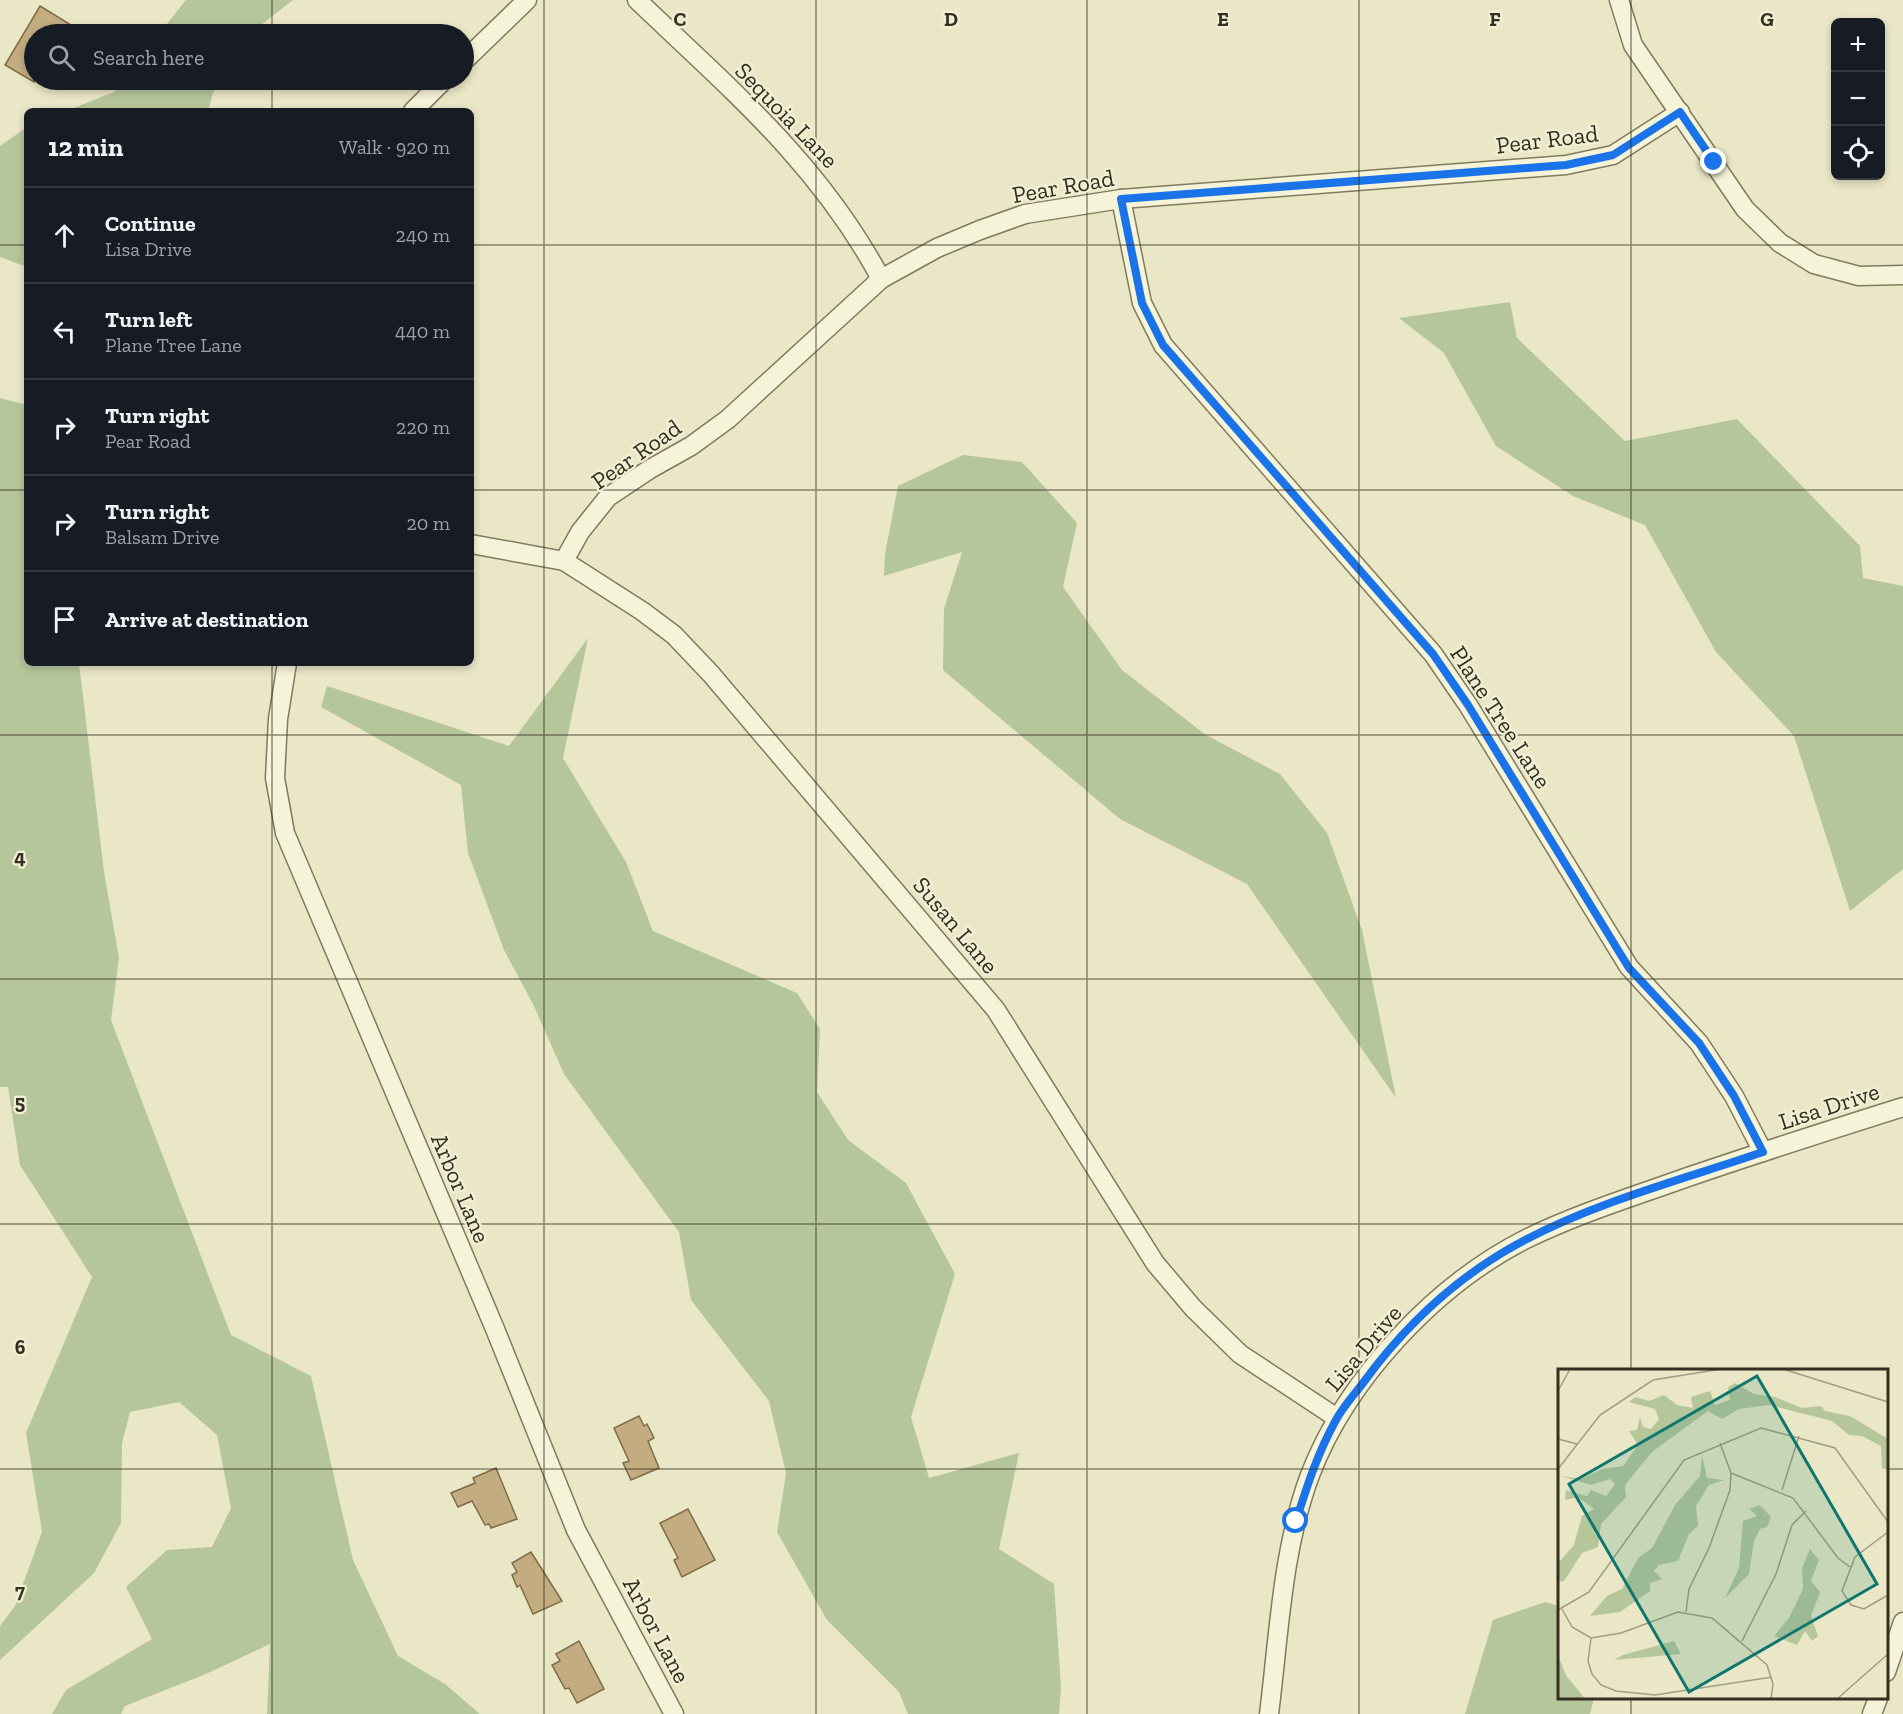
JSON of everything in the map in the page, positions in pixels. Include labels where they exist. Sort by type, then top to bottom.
[{"type":"street","points":[[474,51],[527,0]]},
{"type":"street","name":"Sequoia Lane","points":[[638,0],[779,136],[831,196],[881,279]]},
{"type":"street","points":[[1620,0],[1633,45],[1745,209],[1780,243],[1814,264],[1859,276],[1903,275]]},
{"type":"street","points":[[416,108],[434,90]]},
{"type":"street","name":"Pear Road","points":[[564,561],[580,532],[608,497],[650,469],[691,446],[728,419],[881,279],[936,248],[1025,214],[1121,199],[1566,165],[1613,155],[1680,112]]},
{"type":"street","name":"Plane Tree Lane","points":[[1121,199],[1142,303],[1163,345],[1433,654],[1468,705],[1629,968],[1699,1043],[1734,1096],[1763,1152]]},
{"type":"street","name":"Susan Lane","points":[[474,545],[564,561],[642,611],[674,635],[711,674],[996,1010],[1155,1263],[1193,1308],[1240,1354],[1336,1418]]},
{"type":"street","name":"Arbor Lane","points":[[287,666],[278,719],[275,778],[285,833],[495,1329],[576,1530],[674,1714]]},
{"type":"street","name":"Lisa Drive","points":[[1269,1714],[1284,1580],[1296,1521],[1310,1475],[1336,1418],[1378,1362],[1428,1308],[1481,1266],[1525,1240],[1586,1213],[1903,1107]]},
{"type":"street","points":[[1888,1669],[1903,1622]]},
{"type":"street","points":[[1872,1714],[1878,1699]]},
{"type":"green space","points":[[186,0],[293,0],[262,24],[167,24]]},
{"type":"green space","points":[[116,90],[215,90],[209,108],[74,108]]},
{"type":"green space","points":[[24,129],[24,266],[0,257],[0,146]]},
{"type":"green space","points":[[1510,302],[1517,338],[1625,441],[1737,419],[1860,546],[1863,578],[1903,586],[1903,869],[1850,911],[1794,736],[1716,652],[1645,525],[1573,496],[1496,446],[1444,353],[1399,318]]},
{"type":"green space","points":[[0,398],[24,404],[24,666],[79,666],[104,872],[119,958],[111,1020],[231,1335],[311,1376],[353,1560],[398,1656],[445,1684],[480,1714],[267,1714],[270,1644],[206,1674],[125,1706],[121,1714],[52,1714],[66,1690],[152,1639],[126,1587],[167,1550],[212,1547],[231,1508],[217,1435],[179,1402],[130,1412],[122,1443],[121,1523],[94,1573],[0,1660],[0,1626],[15,1606],[42,1532],[26,1433],[92,1277],[20,1165],[8,1087],[0,1087]]},
{"type":"green space","points":[[963,455],[1022,462],[1077,523],[1063,587],[1122,670],[1206,735],[1280,774],[1327,833],[1362,930],[1396,1098],[1247,884],[1120,819],[943,670],[944,609],[962,552],[884,576],[885,554],[898,486]]},
{"type":"green space","points":[[588,638],[563,758],[626,862],[653,931],[797,993],[820,1029],[817,1092],[848,1140],[906,1183],[955,1274],[911,1417],[929,1478],[1019,1453],[999,1549],[1054,1584],[1061,1687],[1059,1714],[908,1714],[899,1692],[827,1620],[777,1532],[786,1473],[769,1401],[691,1300],[679,1232],[564,1074],[533,1004],[504,950],[468,853],[461,785],[321,707],[327,686],[509,746]]},
{"type":"green space","points":[[1545,1602],[1558,1606],[1558,1699],[1594,1699],[1590,1714],[1465,1714],[1493,1620]]},
{"type":"building","points":[[40,6],[69,24],[29,24]]},
{"type":"building","points":[[24,33],[24,76],[5,65]]},
{"type":"building","points":[[639,1416],[644,1426],[647,1424],[654,1438],[648,1441],[659,1468],[631,1480],[623,1463],[629,1461],[614,1428]]},
{"type":"building","points":[[496,1468],[517,1519],[491,1528],[489,1524],[485,1525],[472,1501],[458,1507],[451,1493],[475,1483],[473,1478]]},
{"type":"building","points":[[688,1509],[715,1560],[682,1577],[674,1560],[678,1558],[660,1523]]},
{"type":"building","points":[[531,1552],[562,1601],[533,1614],[520,1585],[517,1587],[512,1575],[517,1572],[512,1563]]},
{"type":"building","points":[[579,1641],[604,1689],[577,1703],[569,1688],[565,1689],[552,1665],[560,1661],[556,1654]]},
{"type":"route","points":[[1296,1521],[1310,1475],[1336,1418],[1378,1362],[1428,1308],[1481,1266],[1525,1240],[1586,1213],[1763,1152],[1734,1096],[1699,1043],[1629,968],[1468,705],[1433,654],[1163,345],[1142,303],[1121,199],[1305,183],[1566,165],[1613,155],[1680,112],[1714,162]]}]
